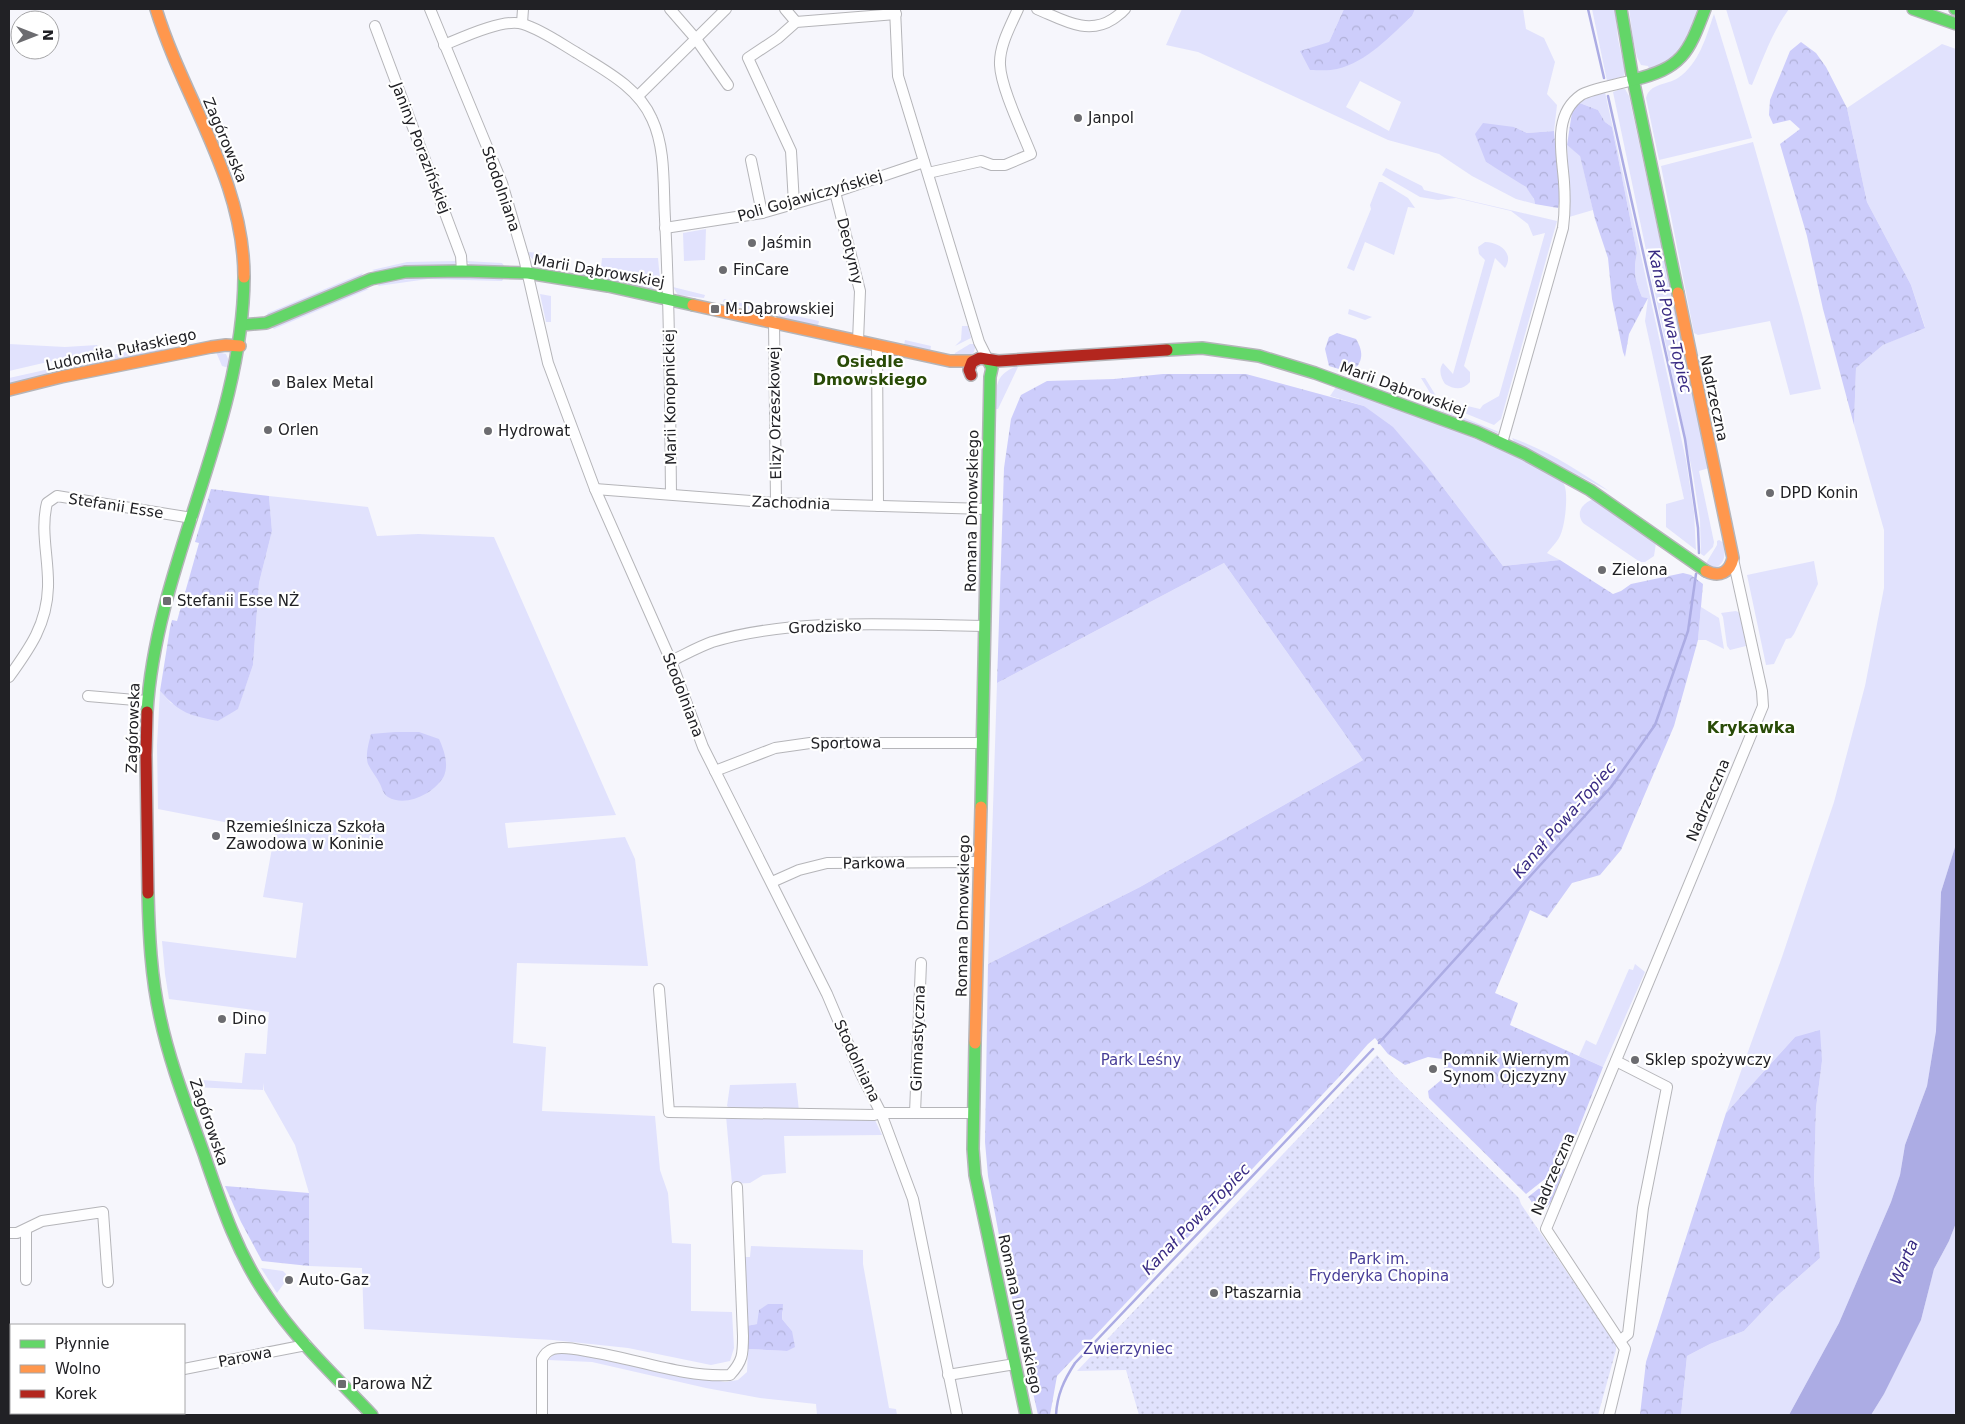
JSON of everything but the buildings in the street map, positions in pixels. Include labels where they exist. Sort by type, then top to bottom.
[{"type":"street","name":"Zagórowska","points":[[156,9],[176,67],[219,156],[233,196],[240,228],[244,267],[240,346],[227,401],[152,663],[148,702],[146,764],[149,903],[156,993],[165,1036],[176,1073],[218,1195],[240,1252],[265,1294],[306,1345],[372,1415]]},
{"type":"street","name":"Stodolniana","points":[[430,9],[502,183],[528,273],[548,363],[595,489],[671,661],[703,747],[827,994],[861,1074],[881,1113],[913,1199],[957,1415]]},
{"type":"street","points":[[444,45],[484,28],[522,24],[523,9]]},
{"type":"street","points":[[670,9],[696,38],[728,85]]},
{"type":"street","points":[[638,96],[726,9]]},
{"type":"street","points":[[785,9],[796,22]]},
{"type":"street","points":[[928,174],[981,161],[1005,165],[1031,154],[1004,84],[1000,64],[1003,46],[1018,9]]},
{"type":"street","points":[[1037,9],[1072,24],[1090,27],[1106,23],[1125,9]]},
{"type":"street","name":"Nadrzeczna","points":[[1621,9],[1633,80],[1762,691],[1763,706],[1546,1229],[1621,1340]]},
{"type":"street","points":[[1502,444],[1563,228],[1565,193],[1561,138],[1564,116],[1576,99],[1583,94],[1657,75],[1670,69],[1680,60],[1694,39],[1705,9]]},
{"type":"street","points":[[1913,9],[1956,24]]},
{"type":"street","points":[[794,204],[791,152],[748,58],[778,38],[796,22],[896,12],[898,76],[979,342],[979,360]]},
{"type":"street","name":"Marii Konopnickiej","points":[[522,24],[559,42],[614,76],[638,96],[652,118],[659,140],[669,299],[671,494]]},
{"type":"street","name":"Janiny Porazińskiej","points":[[375,26],[461,256],[462,271]]},
{"type":"street","points":[[751,160],[762,213]]},
{"type":"street","name":"Poli Gojawiczyńskiej","points":[[665,228],[762,213],[835,192],[924,162]]},
{"type":"street","name":"Deotymy","points":[[835,192],[860,291],[858,341]]},
{"type":"street","name":"Marii Dąbrowskiej","points":[[242,325],[266,323],[356,285],[388,275],[424,270],[528,273],[561,278],[669,299],[952,361],[1017,360],[1185,349],[1228,349],[1285,364],[1363,390],[1455,423],[1502,444],[1580,483],[1711,574],[1720,575],[1724,573],[1732,564],[1733,558]]},
{"type":"street","name":"Elizy Orzeszkowej","points":[[774,322],[776,503]]},
{"type":"street","name":"Ludomiła Pułaskiego","points":[[9,390],[70,375],[203,348],[226,345],[240,346]]},
{"type":"street","points":[[877,345],[878,506]]},
{"type":"street","points":[[979,360],[992,366],[990,377],[983,381],[973,377],[970,366],[979,360]]},
{"type":"street","name":"Marii Dąbrowskiej","points":[[990,377],[1017,360]]},
{"type":"street","name":"Marii Dąbrowskiej","points":[[952,361],[973,377]]},
{"type":"street","name":"Romana Dmowskiego","points":[[973,377],[981,389],[990,411]]},
{"type":"street","name":"Romana Dmowskiego","points":[[990,377],[973,1149],[975,1175],[1026,1415]]},
{"type":"street","name":"Zachodnia","points":[[595,489],[776,503],[987,509]]},
{"type":"street","name":"Stefanii Esse","points":[[9,677],[32,646],[46,606],[48,587],[43,518],[47,503],[57,496],[192,518]]},
{"type":"street","name":"Grodzisko","points":[[671,661],[710,643],[762,631],[821,625],[985,626]]},
{"type":"street","points":[[88,696],[148,702]]},
{"type":"street","name":"Sportowa","points":[[715,771],[775,748],[810,743],[982,743]]},
{"type":"street","name":"Parkowa","points":[[772,882],[799,870],[827,863],[979,862]]},
{"type":"street","name":"Gimnastyczna","points":[[915,1113],[921,963]]},
{"type":"street","name":"Gimnastyczna","points":[[659,989],[669,1112],[874,1116],[881,1113],[974,1113]]},
{"type":"street","points":[[1609,1415],[1625,1349],[1621,1340],[1628,1334],[1643,1208],[1667,1087],[1616,1061]]},
{"type":"street","points":[[542,1415],[542,1359],[546,1353],[552,1350],[570,1349],[617,1356],[678,1370],[710,1374],[730,1375],[739,1365],[743,1354],[737,1187]]},
{"type":"street","points":[[9,1233],[26,1230],[42,1221],[103,1212],[108,1282]]},
{"type":"street","points":[[26,1230],[26,1280]]},
{"type":"street","name":"Parowa","points":[[185,1369],[306,1345]]},
{"type":"street","points":[[948,1375],[1015,1364]]},
{"type":"green space","points":[[1182,9],[1344,9],[1329,42],[1364,57],[1412,16],[1415,9],[1523,9],[1526,29],[1544,38],[1555,62],[1547,94],[1557,105],[1554,131],[1527,133],[1514,127],[1486,162],[1522,184],[1533,197],[1535,204],[1516,199],[1472,176],[1439,154],[1388,140],[1198,52],[1166,45]],"holes":[[[1360,81],[1401,102],[1389,131],[1346,107]]]},
{"type":"green space","points":[[1344,9],[1415,9],[1412,16],[1387,40],[1358,61],[1334,70],[1310,70],[1300,51],[1329,42]]},
{"type":"green space","points":[[1592,9],[1615,9],[1618,39],[1625,71],[1624,76],[1607,81]]},
{"type":"green space","points":[[1629,9],[1698,9],[1684,42],[1671,58],[1649,69],[1648,66],[1641,65],[1637,57]]},
{"type":"green space","points":[[1726,9],[1789,9],[1773,36],[1752,85],[1749,84]]},
{"type":"green space","points":[[1714,14],[1752,138],[1659,160],[1646,98],[1648,93],[1655,87],[1678,78],[1697,58]]},
{"type":"green space","points":[[1801,42],[1816,53],[1826,67],[1847,108],[1867,202],[1911,285],[1925,328],[1883,345],[1856,368],[1854,425],[1823,309],[1807,236],[1780,144],[1800,129],[1790,120],[1773,124],[1769,115],[1770,100],[1790,51]]},
{"type":"green space","points":[[1942,44],[1956,49],[1956,844],[1941,892],[1936,1031],[1927,1086],[1905,1145],[1900,1175],[1891,1202],[1839,1323],[1789,1415],[1681,1415],[1687,1356],[1710,1344],[1744,1331],[1777,1296],[1820,1258],[1814,1181],[1816,1108],[1822,1061],[1795,1037],[1726,1113],[1782,957],[1834,802],[1865,686],[1884,588],[1884,530],[1854,425],[1856,368],[1883,345],[1925,327],[1911,285],[1867,202],[1847,108]]},
{"type":"green space","points":[[1625,89],[1629,96],[1709,468],[1699,471],[1714,542],[1713,547],[1704,556],[1701,554],[1700,520],[1693,475],[1613,92]]},
{"type":"green space","points":[[1605,92],[1686,460],[1694,512],[1696,550],[1666,527],[1666,504],[1684,499],[1645,321],[1648,298],[1642,297],[1636,280],[1635,265],[1637,253],[1612,127],[1605,122],[1598,110],[1577,102],[1579,99]]},
{"type":"green space","points":[[1577,102],[1598,110],[1605,122],[1612,127],[1637,253],[1635,265],[1636,280],[1642,297],[1648,298],[1629,334],[1625,357],[1612,299],[1608,258],[1595,219],[1580,156],[1567,145],[1572,112]]},
{"type":"green space","points":[[1483,123],[1514,127],[1527,133],[1554,131],[1560,199],[1558,208],[1535,204],[1526,187],[1486,162],[1475,134]]},
{"type":"green space","points":[[1753,142],[1802,314],[1821,389],[1790,395],[1770,321],[1698,335],[1694,333],[1661,166]]},
{"type":"green space","points":[[1567,145],[1580,155],[1593,210],[1569,217]]},
{"type":"green space","points":[[1386,168],[1422,186],[1424,190],[1557,221],[1501,419],[1494,425],[1435,401],[1421,378],[1425,378],[1438,399],[1480,409],[1483,405],[1499,396],[1545,233],[1533,236],[1528,224],[1511,211],[1456,198],[1438,200],[1420,197],[1382,175]]},
{"type":"green space","points":[[1379,182],[1408,198],[1415,208],[1408,207],[1394,255],[1365,242],[1354,271],[1347,268],[1371,209],[1370,205]]},
{"type":"green space","points":[[706,229],[705,260],[684,261],[683,233]]},
{"type":"green space","points":[[1485,242],[1495,244],[1504,249],[1507,253],[1508,263],[1505,268],[1495,258],[1464,366],[1470,372],[1470,382],[1465,387],[1455,388],[1445,384],[1440,371],[1443,363],[1453,374],[1485,260],[1479,254],[1478,247]]},
{"type":"green space","points":[[527,252],[541,253],[559,261],[555,271],[539,264]]},
{"type":"green space","points":[[602,258],[658,258],[660,279],[658,282],[601,268]]},
{"type":"green space","points":[[458,261],[454,265],[377,272],[372,270],[407,262]]},
{"type":"green space","points":[[466,261],[502,263],[505,267],[471,265]]},
{"type":"green space","points":[[575,267],[659,286],[650,290],[573,274]]},
{"type":"green space","points":[[363,273],[359,279],[266,316],[268,313]]},
{"type":"green space","points":[[413,276],[504,278],[502,281],[428,279],[378,286],[380,283]]},
{"type":"green space","points":[[673,287],[705,295],[704,298],[678,295]]},
{"type":"green space","points":[[363,288],[369,289],[274,329],[271,326]]},
{"type":"green space","points":[[540,294],[551,296],[551,322],[546,322]]},
{"type":"green space","points":[[724,299],[758,307],[757,313],[744,307],[723,302]]},
{"type":"green space","points":[[1349,309],[1372,317],[1365,320],[1348,314]]},
{"type":"green space","points":[[778,312],[819,321],[818,326],[779,317]]},
{"type":"green space","points":[[962,326],[968,326],[971,338],[955,346],[961,340]]},
{"type":"green space","points":[[1337,333],[1356,339],[1360,349],[1360,361],[1352,373],[1329,366],[1325,349],[1329,337]]},
{"type":"green space","points":[[905,340],[931,346],[930,352],[904,345]]},
{"type":"green space","points":[[9,344],[65,347],[97,345],[99,350],[9,371]]},
{"type":"green space","points":[[970,344],[976,344],[974,352],[970,357],[954,356],[955,353]]},
{"type":"green space","points":[[144,348],[159,348],[166,351],[9,384],[9,378]]},
{"type":"green space","points":[[216,352],[226,354],[229,368],[222,366]]},
{"type":"green space","points":[[1017,366],[998,409],[996,409],[997,388],[1000,378],[1004,373]]},
{"type":"green space","name":"Park Leśny","points":[[1163,374],[1246,374],[1364,406],[1393,427],[1429,469],[1503,566],[1560,560],[1613,594],[1631,584],[1683,573],[1691,575],[1703,584],[1698,640],[1674,726],[1621,850],[1600,875],[1572,883],[1547,918],[1530,910],[1495,993],[1518,1003],[1510,1025],[1603,1067],[1565,1163],[1526,1194],[1429,1098],[1428,1091],[1446,1076],[1442,1059],[1428,1057],[1405,1065],[1388,1054],[1375,1038],[1057,1376],[1050,1415],[1038,1415],[1004,1262],[988,1176],[985,1142],[988,964],[1140,887],[1363,760],[1224,563],[997,683],[1004,468],[1011,419],[1021,395],[1047,381],[1114,379]]},
{"type":"green space","points":[[1336,387],[1426,417],[1556,475],[1565,487],[1565,513],[1559,538],[1547,553],[1560,560],[1503,566],[1429,469],[1364,406],[1330,396]]},
{"type":"green space","points":[[1421,400],[1499,432],[1497,433],[1424,404]]},
{"type":"green space","points":[[1512,438],[1550,455],[1609,491],[1515,443]]},
{"type":"green space","points":[[211,489],[269,496],[272,531],[259,583],[253,665],[238,709],[218,721],[200,717],[180,709],[160,691],[172,620],[177,621],[199,543],[195,542]]},
{"type":"green space","points":[[269,496],[368,507],[377,536],[418,534],[494,537],[616,815],[505,823],[508,848],[625,837],[635,859],[648,966],[517,963],[513,1043],[546,1047],[542,1111],[655,1116],[660,1170],[668,1193],[672,1243],[691,1244],[691,1311],[732,1312],[734,1348],[730,1361],[711,1365],[628,1348],[553,1340],[364,1329],[362,1268],[309,1266],[309,1193],[295,1145],[264,1090],[264,1083],[263,1090],[192,1087],[192,1082],[202,1080],[242,1083],[245,1053],[266,1054],[269,1012],[169,999],[162,941],[296,958],[303,903],[263,897],[275,832],[158,809],[157,745],[160,691],[171,703],[218,721],[238,708],[253,665],[259,583],[272,531]]},
{"type":"green space","points":[[1591,500],[1596,500],[1651,537],[1656,543],[1654,556],[1645,562],[1640,562],[1583,523],[1580,516],[1581,510]]},
{"type":"green space","points":[[1719,540],[1724,543],[1723,561],[1715,568],[1705,565],[1717,545],[1717,541]]},
{"type":"green space","points":[[1814,561],[1818,584],[1794,634],[1791,638],[1786,639],[1774,664],[1766,665],[1747,575]]},
{"type":"green space","points":[[1224,563],[1363,760],[1140,887],[988,964],[997,683]]},
{"type":"green space","points":[[1703,584],[1701,607],[1719,618],[1724,649],[1706,640],[1698,640]]},
{"type":"green space","points":[[1736,611],[1740,613],[1746,646],[1730,650],[1727,646],[1721,613]]},
{"type":"green space","points":[[419,732],[439,739],[443,748],[446,767],[444,776],[434,788],[411,800],[395,800],[386,796],[367,760],[371,734]]},
{"type":"green space","points":[[1635,964],[1645,972],[1603,1067],[1579,1056],[1586,1040],[1596,1045],[1629,969],[1633,970]]},
{"type":"green space","points":[[1820,1030],[1822,1061],[1816,1108],[1814,1181],[1820,1258],[1777,1296],[1744,1331],[1710,1344],[1687,1356],[1681,1415],[1640,1415],[1646,1362],[1726,1113],[1795,1037]]},
{"type":"green space","name":"Park im. Fryderyka Chopina","points":[[1377,1055],[1395,1076],[1519,1198],[1521,1204],[1616,1345],[1598,1415],[1139,1415],[1126,1370],[1077,1371]]},
{"type":"green space","points":[[796,1083],[799,1111],[731,1109],[727,1106],[730,1085]]},
{"type":"green space","points":[[726,1116],[874,1118],[882,1135],[784,1136],[786,1173],[763,1175],[750,1183],[732,1184]]},
{"type":"green space","points":[[1566,1167],[1559,1186],[1548,1206],[1544,1209],[1539,1209],[1534,1206],[1528,1197]]},
{"type":"green space","points":[[225,1186],[309,1193],[309,1266],[262,1261],[241,1222]]},
{"type":"green space","points":[[1956,1223],[1956,1409],[1954,1415],[1871,1415],[1884,1394],[1921,1320],[1934,1269]]},
{"type":"green space","points":[[751,1246],[863,1250],[863,1264],[889,1408],[896,1409],[897,1415],[817,1415],[816,1404],[760,1398],[706,1388],[592,1362],[548,1360],[560,1352],[575,1352],[725,1382],[738,1380],[747,1372],[748,1349],[787,1351],[792,1331],[782,1319],[783,1311],[757,1324],[746,1326],[742,1257],[750,1257]]},
{"type":"green space","points":[[261,1268],[283,1271],[286,1274],[285,1282],[277,1293]]},
{"type":"green space","points":[[768,1304],[783,1304],[782,1319],[792,1331],[795,1347],[787,1351],[748,1349],[746,1326],[757,1324],[759,1310]]},
{"type":"water","name":"Warta","points":[[1956,844],[1956,1223],[1934,1269],[1921,1320],[1884,1394],[1871,1415],[1789,1415],[1839,1323],[1891,1202],[1900,1175],[1905,1145],[1927,1086],[1936,1031],[1941,892]]},
{"type":"waterway","name":"Kanał Powa-Topiec","points":[[1588,9],[1604,78]]},
{"type":"waterway","name":"Kanał Powa-Topiec","points":[[1608,96],[1685,439],[1698,528],[1699,553]]},
{"type":"waterway","name":"Kanał Powa-Topiec","points":[[1379,1043],[1611,787],[1655,725],[1688,631],[1696,574]]},
{"type":"waterway","name":"Kanał Powa-Topiec","points":[[1056,1415],[1062,1388],[1075,1363],[1373,1049]]},
{"type":"traffic: fast","points":[[1621,9],[1632,74],[1678,293]]},
{"type":"traffic: fast","points":[[1633,80],[1663,70],[1681,57],[1688,48],[1705,9]]},
{"type":"traffic: fast","points":[[1913,9],[1956,24]]},
{"type":"traffic: fast","points":[[242,325],[266,323],[371,279],[405,272],[528,273],[608,286],[693,305]]},
{"type":"traffic: fast","points":[[147,712],[154,657],[166,602],[230,388],[240,333],[244,277]]},
{"type":"traffic: fast","points":[[1167,350],[1202,348],[1259,356],[1315,373],[1477,432],[1525,454],[1590,490],[1706,571]]},
{"type":"traffic: fast","points":[[981,807],[990,377],[992,368],[988,360]]},
{"type":"traffic: fast","points":[[148,893],[153,971],[164,1035],[180,1086],[238,1245],[256,1280],[278,1312],[317,1358],[372,1415]]},
{"type":"traffic: fast","points":[[975,1043],[973,1149],[975,1175],[1026,1415]]},
{"type":"traffic: slow","points":[[156,9],[168,43],[224,173],[241,241],[244,277]]},
{"type":"traffic: slow","points":[[1678,293],[1733,558],[1727,570],[1720,574],[1706,571]]},
{"type":"traffic: slow","points":[[693,305],[950,361],[973,361]]},
{"type":"traffic: slow","points":[[9,390],[61,377],[211,347],[240,346]]},
{"type":"traffic: slow","points":[[975,1043],[981,807]]},
{"type":"traffic: jam","points":[[971,375],[969,370],[972,362],[980,358],[998,361],[1167,350]]},
{"type":"traffic: jam","points":[[147,712],[148,893]]},
{"type":"place","name":"Janpol","points":[[1078,118]]},
{"type":"place","name":"Jaśmin","points":[[752,243]]},
{"type":"place","name":"FinCare","points":[[723,270]]},
{"type":"place","name":"M.Dąbrowskiej","points":[[715,309]]},
{"type":"place","name":"Balex Metal","points":[[276,383]]},
{"type":"place","name":"Orlen","points":[[268,430]]},
{"type":"place","name":"Hydrowat","points":[[488,431]]},
{"type":"place","name":"DPD Konin","points":[[1770,493]]},
{"type":"place","name":"Zielona","points":[[1602,570]]},
{"type":"place","name":"Stefanii Esse NŻ","points":[[167,601]]},
{"type":"place","name":"Rzemieślnicza Szkoła Zawodowa w Koninie","points":[[216,836]]},
{"type":"place","name":"Dino","points":[[222,1019]]},
{"type":"place","name":"Sklep spożywczy","points":[[1635,1060]]},
{"type":"place","name":"Pomnik Wiernym Synom Ojczyzny","points":[[1433,1069]]},
{"type":"place","name":"Auto-Gaz","points":[[289,1280]]},
{"type":"place","name":"Ptaszarnia","points":[[1214,1293]]},
{"type":"place","name":"Parowa NŻ","points":[[342,1384]]},
{"type":"district","name":"Osiedle Dmowskiego","points":[[870,370]]},
{"type":"district","name":"Krykawka","points":[[1751,727]]},
{"type":"park label","name":"Zwierzyniec","points":[[1128,1349]]}]
